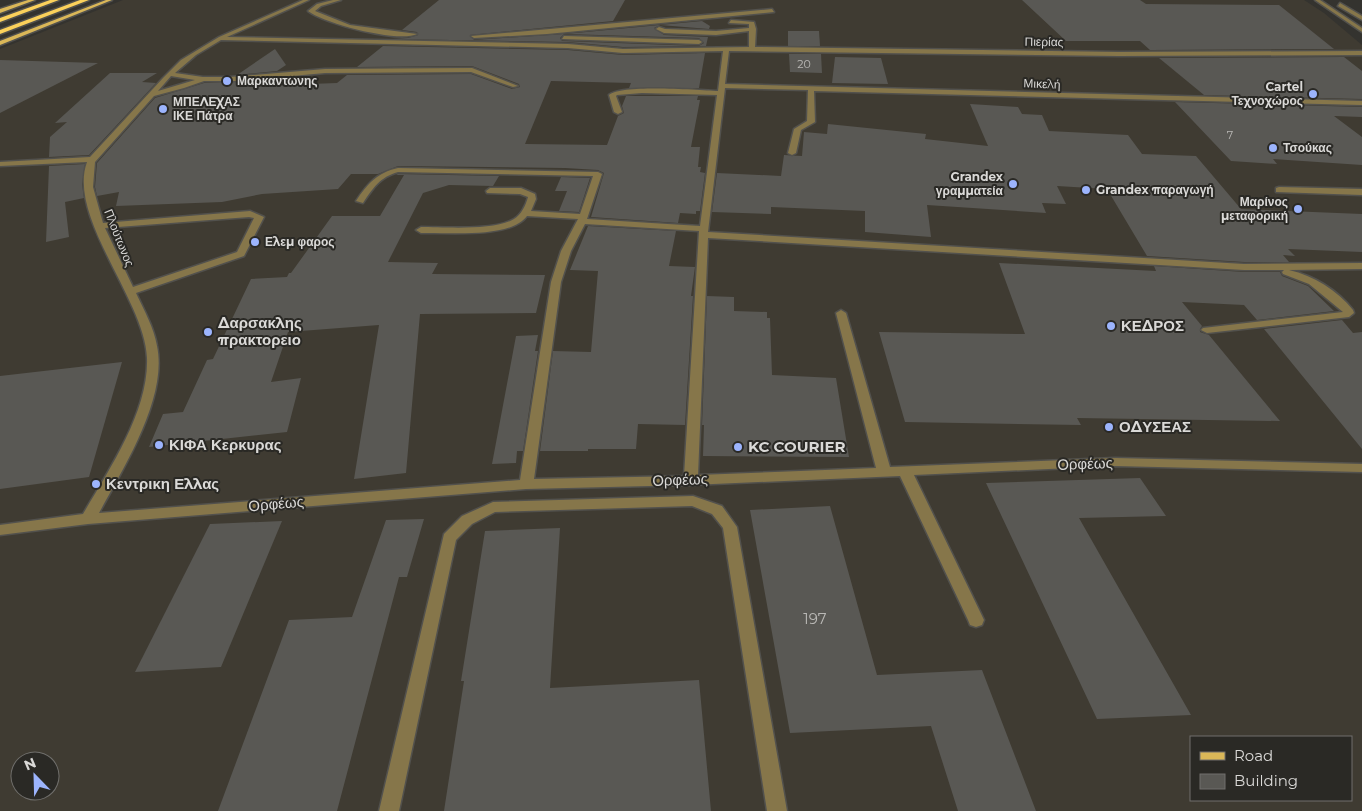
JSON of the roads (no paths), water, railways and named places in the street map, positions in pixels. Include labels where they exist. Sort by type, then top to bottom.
[{"type":"highway","points":[[0,20],[56,0]]},
{"type":"highway","points":[[0,32],[86,0]]},
{"type":"main road","points":[[0,11],[33,0]]},
{"type":"main road","points":[[0,43],[110,0]]},
{"type":"street","points":[[0,164],[91,159],[127,123],[170,74],[194,54],[307,0]]},
{"type":"street","points":[[339,0],[319,5],[312,11],[352,28],[420,34]]},
{"type":"street","points":[[1317,0],[1362,30]]},
{"type":"street","points":[[1332,0],[1362,18]]},
{"type":"street","points":[[711,42],[469,36],[547,32],[772,11]]},
{"type":"street","points":[[651,30],[741,21],[752,23],[753,46]]},
{"type":"street","points":[[659,29],[664,31],[716,33],[753,29]]},
{"type":"street","name":"Πιερίας","points":[[223,39],[568,46],[623,51],[753,46],[1018,53],[1362,53]]},
{"type":"street","points":[[691,480],[705,232],[723,46]]},
{"type":"street","points":[[230,79],[324,71],[472,70],[515,86]]},
{"type":"street","points":[[170,74],[203,79],[340,77]]},
{"type":"street","points":[[152,94],[182,87],[203,79]]},
{"type":"street","points":[[792,153],[798,129],[811,122],[811,88]]},
{"type":"street","name":"Μικελή","points":[[618,112],[612,95],[616,93],[720,89],[811,88],[1362,102]]},
{"type":"street","name":"Πλούτωνος","points":[[88,519],[127,446],[150,385],[153,358],[151,338],[94,212],[88,168],[91,159]]},
{"type":"street","points":[[360,201],[374,180],[383,174],[398,170],[498,170],[598,174],[583,219],[566,251],[556,282],[526,484]]},
{"type":"street","points":[[1279,190],[1362,192]]},
{"type":"street","points":[[421,230],[495,226],[517,222],[532,199],[530,194],[521,191],[490,191]]},
{"type":"street","points":[[524,213],[705,232],[1265,268],[1362,266]]},
{"type":"street","points":[[100,226],[250,214],[259,217],[241,254],[129,292]]},
{"type":"street","points":[[1207,330],[1344,315],[1348,313],[1348,310],[1333,296],[1310,278],[1265,268]]},
{"type":"street","points":[[841,313],[884,471]]},
{"type":"street","name":"Ορφέως","points":[[0,530],[88,519],[526,484],[691,480],[1116,462],[1362,468]]},
{"type":"street","points":[[905,471],[976,620]]},
{"type":"street","points":[[389,811],[449,538],[467,520],[493,507],[693,501],[717,510],[730,526],[777,811]]},
{"type":"place","name":"Μαρκαντωνης","points":[[227,81]]},
{"type":"place","name":"Cartel Τεχνοχώρος","points":[[1313,94]]},
{"type":"place","name":"ΜΠΕΛΕΧΑΣ ΙΚΕ Πάτρα","points":[[163,109]]},
{"type":"place","name":"Τσούκας","points":[[1273,148]]},
{"type":"place","name":"Grandex γραμματεία","points":[[1013,184]]},
{"type":"place","name":"Grandex παραγωγή","points":[[1086,190]]},
{"type":"place","name":"Μαρίνος μεταφορική","points":[[1298,209]]},
{"type":"place","name":"Ελεμ φαρος","points":[[255,242]]},
{"type":"place","name":"ΚΕΔΡΟΣ","points":[[1111,326]]},
{"type":"place","name":"Δαρσακλης πρακτορειο","points":[[208,332]]},
{"type":"place","name":"ΟΔΥΣΕΑΣ","points":[[1109,427]]},
{"type":"place","name":"ΚΙΦΑ Κερκυρας","points":[[159,445]]},
{"type":"place","name":"KC COURIER","points":[[738,447]]},
{"type":"place","name":"Κεντρικη Ελλας","points":[[96,484]]}]
